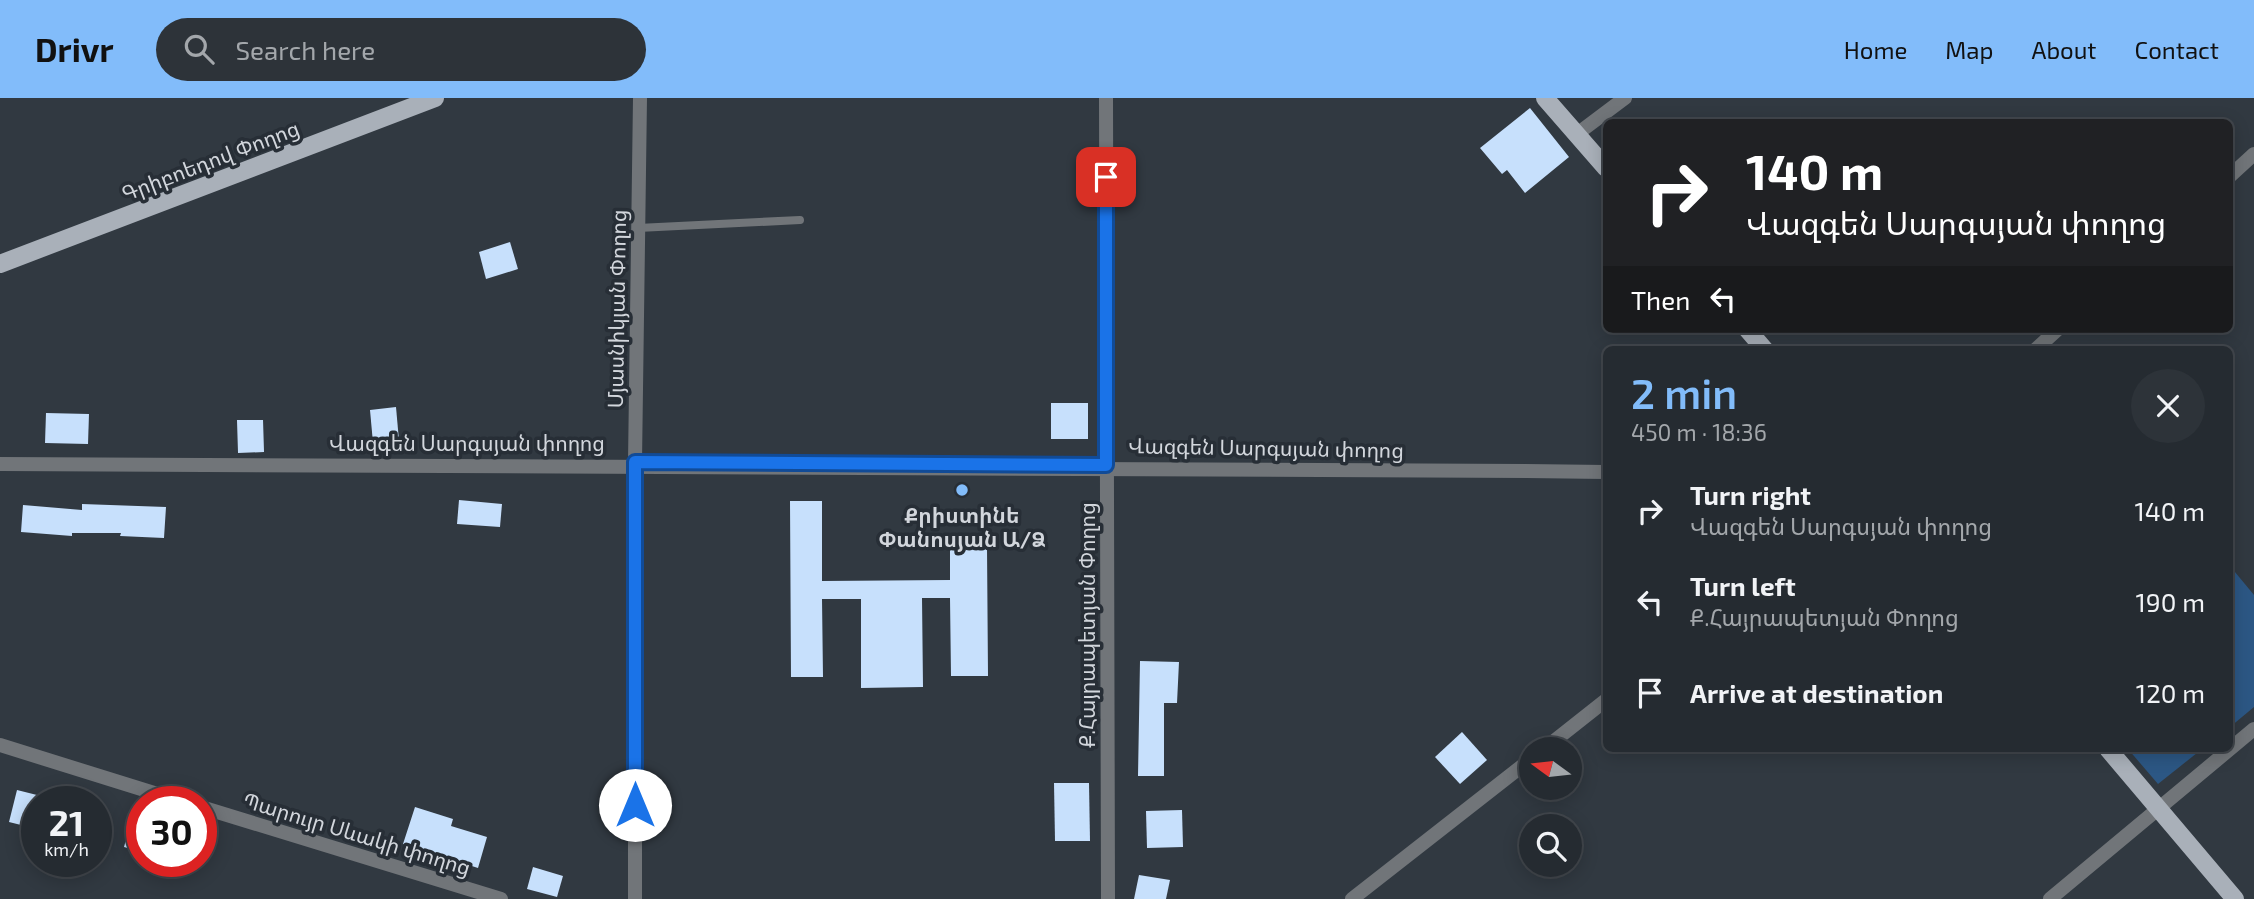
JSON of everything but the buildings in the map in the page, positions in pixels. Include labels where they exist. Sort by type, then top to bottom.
[{"type":"main road","name":"Գրիբոեդով Փողոց","points":[[0,264],[436,98]]},
{"type":"main road","points":[[1545,98],[1603,164]]},
{"type":"main road","points":[[2111,752],[2235,899]]},
{"type":"street","name":"Մյասնիկյան Փողոց","points":[[635,899],[635,462],[640,98]]},
{"type":"street","name":"Ք.Հայրապետյան Փողոց","points":[[1106,98],[1108,899]]},
{"type":"street","points":[[1577,134],[1625,98]]},
{"type":"street","points":[[2233,173],[2254,154]]},
{"type":"street","points":[[2039,346],[2054,333]]},
{"type":"street","name":"Վազգեն Սարգսյան փողոց","points":[[0,464],[635,462],[1603,472]]},
{"type":"street","points":[[1559,737],[1603,702]]},
{"type":"street","points":[[2233,747],[2254,729]]},
{"type":"street","points":[[0,745],[132,786]]},
{"type":"street","points":[[2050,899],[2227,752]]},
{"type":"street","points":[[1352,899],[1519,768]]},
{"type":"street","name":"Պարույր Սևակի փողոց","points":[[217,812],[501,899]]},
{"type":"lane","points":[[638,228],[800,220]]},
{"type":"shaded area","points":[[2233,570],[2254,595],[2254,707],[2233,724]]},
{"type":"shaded area","points":[[2131,752],[2198,752],[2158,784]]},
{"type":"place","name":"Քրիստինե Փանոսյան Ա/Ձ","points":[[962,490]]},
{"type":"route","points":[[635,805],[635,462],[1106,465],[1106,177]]}]
